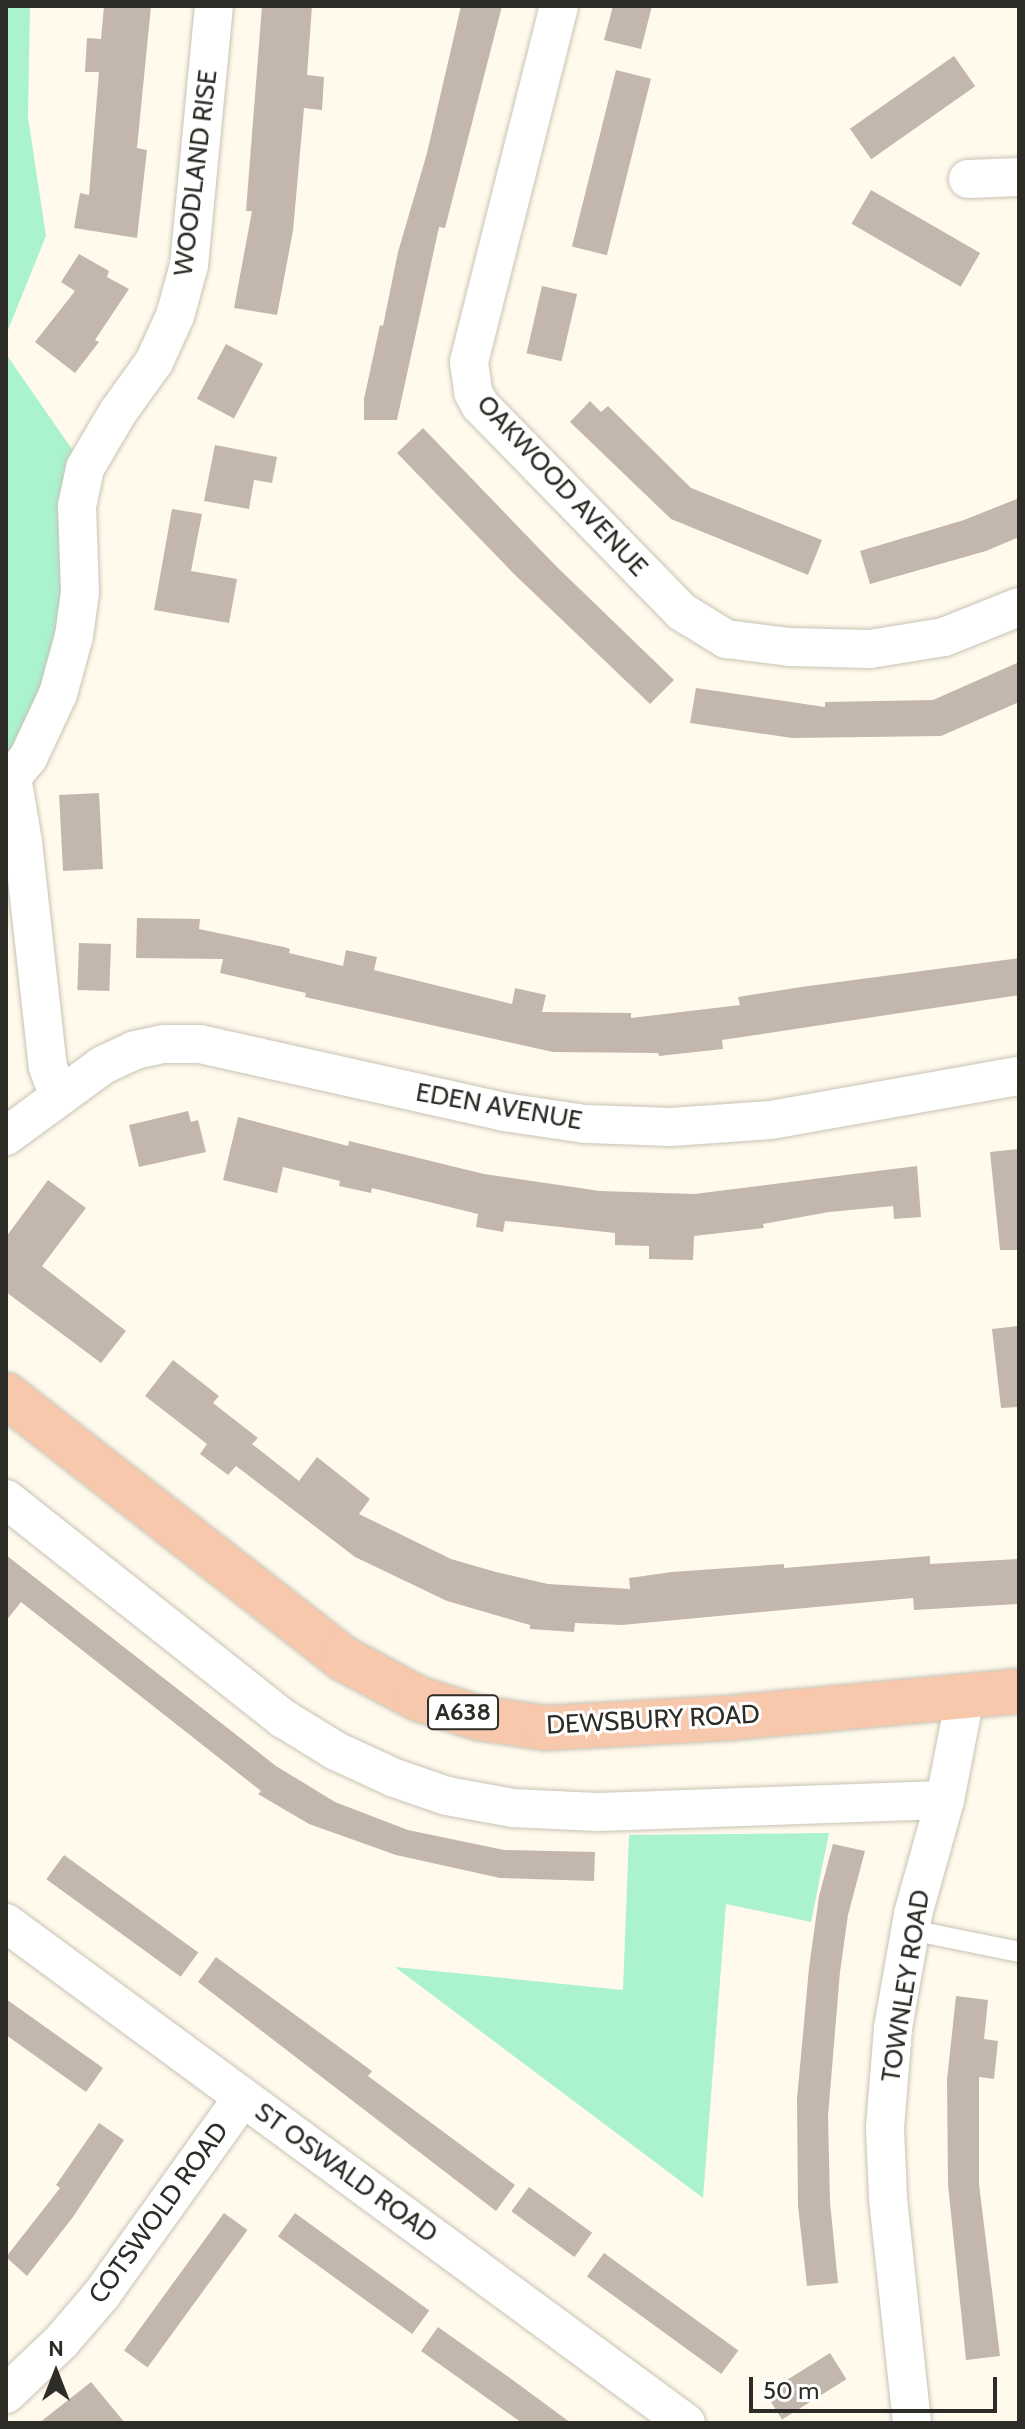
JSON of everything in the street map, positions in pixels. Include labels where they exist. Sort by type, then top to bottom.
[{"type":"highway","name":"DEWSBURY ROAD","points":[[6,1395],[285,1616],[344,1659],[419,1699],[479,1718],[545,1728],[729,1718],[1019,1691]]},
{"type":"street","name":"WOODLAND RISE","points":[[9,777],[28,758],[58,694],[74,636],[80,592],[77,506],[85,468],[118,412],[154,362],[175,316],[189,265],[214,6]]},
{"type":"street","name":"OAKWOOD AVENUE","points":[[559,6],[469,362],[473,392],[480,405],[682,612],[726,639],[789,647],[870,649],[944,637],[1019,607]]},
{"type":"street","points":[[968,179],[1019,177]]},
{"type":"street","points":[[9,777],[23,842],[48,1067],[58,1095]]},
{"type":"street","name":"EDEN AVENUE","points":[[6,1136],[103,1065],[135,1050],[164,1044],[200,1044],[504,1112],[585,1124],[643,1126],[771,1120],[1019,1076]]},
{"type":"street","points":[[6,1499],[284,1719],[336,1751],[392,1777],[447,1796],[513,1808],[597,1812],[945,1800]]},
{"type":"street","name":"TOWNLEY ROAD","points":[[912,2423],[888,2197],[885,2128],[893,2028],[911,1930],[945,1800],[965,1697]]},
{"type":"street","name":"ST OSWALD ROAD","points":[[6,1923],[686,2423]]},
{"type":"street","name":"COTSWOLD ROAD","points":[[6,2394],[61,2342],[102,2294],[243,2097]]},
{"type":"lane","points":[[911,1930],[1019,1952]]},
{"type":"green space","points":[[6,6],[30,6],[28,117],[46,236],[6,335]]},
{"type":"green space","points":[[6,354],[85,468],[80,592],[6,776]]},
{"type":"green space","points":[[829,1833],[811,1922],[726,1904],[703,2198],[395,1967],[623,1990],[629,1835]]},
{"type":"building","points":[[104,6],[151,6],[137,148],[147,150],[137,238],[74,228],[80,193],[89,195],[99,72],[85,72],[87,38],[101,39]]},
{"type":"building","points":[[262,6],[312,6],[307,75],[324,77],[322,110],[304,108],[293,231],[277,315],[234,308],[252,211],[246,211]]},
{"type":"building","points":[[461,6],[502,6],[445,228],[439,227],[397,420],[364,420],[364,399],[380,325],[383,326],[398,252],[427,153]]},
{"type":"building","points":[[613,6],[652,6],[641,49],[604,40]]},
{"type":"building","points":[[954,56],[975,86],[871,159],[850,129]]},
{"type":"building","points":[[616,70],[651,79],[607,255],[572,247]]},
{"type":"building","points":[[871,190],[980,253],[961,287],[852,224]]},
{"type":"building","points":[[79,254],[109,271],[107,277],[129,289],[95,340],[99,342],[75,373],[35,342],[75,291],[61,282]]},
{"type":"building","points":[[542,286],[577,294],[562,361],[526,353]]},
{"type":"building","points":[[226,344],[263,364],[234,418],[197,399]]},
{"type":"building","points":[[590,401],[601,412],[608,406],[691,488],[822,540],[808,575],[671,519],[570,422]]},
{"type":"building","points":[[423,428],[557,567],[674,680],[650,704],[514,574],[397,453]]},
{"type":"building","points":[[215,445],[277,457],[272,483],[254,480],[249,509],[204,501]]},
{"type":"building","points":[[1019,498],[1019,537],[986,551],[870,584],[860,551],[964,520]]},
{"type":"building","points":[[172,509],[202,514],[191,571],[237,579],[229,623],[154,610]]},
{"type":"building","points":[[1019,662],[1019,702],[941,736],[792,738],[690,723],[696,688],[825,707],[825,702],[933,700]]},
{"type":"building","points":[[99,793],[103,869],[63,871],[59,795]]},
{"type":"building","points":[[137,918],[200,919],[199,929],[284,947],[290,949],[289,953],[343,966],[346,950],[377,957],[374,970],[512,1004],[515,988],[546,995],[542,1012],[631,1013],[631,1018],[740,1005],[738,997],[801,987],[1019,958],[1019,995],[722,1040],[723,1049],[659,1056],[658,1053],[553,1052],[305,997],[306,993],[220,973],[223,959],[136,958]]},
{"type":"building","points":[[79,943],[111,944],[109,991],[77,990]]},
{"type":"building","points":[[188,1111],[191,1122],[198,1120],[206,1152],[139,1167],[129,1125]]},
{"type":"building","points":[[238,1117],[348,1146],[349,1141],[484,1174],[600,1191],[694,1194],[917,1166],[921,1217],[894,1219],[893,1206],[829,1212],[763,1224],[764,1228],[694,1236],[693,1260],[649,1259],[649,1246],[615,1245],[615,1233],[505,1221],[503,1232],[476,1227],[478,1214],[372,1188],[371,1193],[339,1186],[340,1181],[283,1167],[277,1193],[223,1180]]},
{"type":"building","points":[[1019,1149],[1019,1250],[1000,1250],[990,1152]]},
{"type":"building","points":[[48,1180],[86,1208],[42,1266],[126,1331],[101,1363],[6,1292],[6,1237]]},
{"type":"building","points":[[1019,1326],[1019,1407],[1001,1408],[992,1329]]},
{"type":"building","points":[[173,1360],[219,1396],[213,1403],[258,1438],[252,1444],[299,1481],[317,1457],[370,1499],[359,1514],[451,1559],[496,1572],[548,1584],[630,1589],[629,1578],[672,1572],[784,1564],[784,1568],[930,1556],[930,1564],[1019,1559],[1019,1604],[914,1610],[913,1598],[622,1625],[575,1623],[574,1632],[530,1629],[530,1625],[447,1601],[355,1557],[236,1466],[228,1475],[200,1454],[207,1444],[145,1396]]},
{"type":"building","points":[[6,1555],[276,1766],[335,1802],[408,1830],[504,1850],[595,1852],[594,1881],[500,1878],[396,1855],[309,1824],[258,1794],[261,1791],[21,1602],[6,1621]]},
{"type":"building","points":[[833,1844],[865,1851],[848,1915],[840,1972],[828,2116],[830,2202],[838,2283],[807,2286],[798,2206],[797,2099],[819,1896]]},
{"type":"building","points":[[64,1855],[198,1953],[181,1977],[46,1879]]},
{"type":"building","points":[[216,1957],[372,2071],[368,2076],[515,2185],[496,2211],[198,1982]]},
{"type":"building","points":[[956,1996],[988,2000],[984,2039],[998,2041],[994,2079],[979,2077],[979,2184],[1000,2356],[966,2360],[948,2184],[947,2080]]},
{"type":"building","points":[[6,1999],[103,2068],[86,2092],[6,2035]]},
{"type":"building","points":[[99,2123],[124,2140],[73,2217],[27,2276],[6,2257],[60,2188],[56,2185]]},
{"type":"building","points":[[529,2187],[592,2233],[574,2257],[511,2211]]},
{"type":"building","points":[[224,2213],[247,2230],[148,2368],[124,2351]]},
{"type":"building","points":[[295,2213],[429,2311],[412,2334],[278,2236]]},
{"type":"building","points":[[604,2253],[738,2351],[721,2374],[587,2276]]},
{"type":"building","points":[[438,2327],[571,2423],[522,2423],[421,2351]]},
{"type":"building","points":[[830,2353],[846,2379],[782,2420],[766,2393]]},
{"type":"building","points":[[91,2382],[125,2423],[39,2423]]}]
